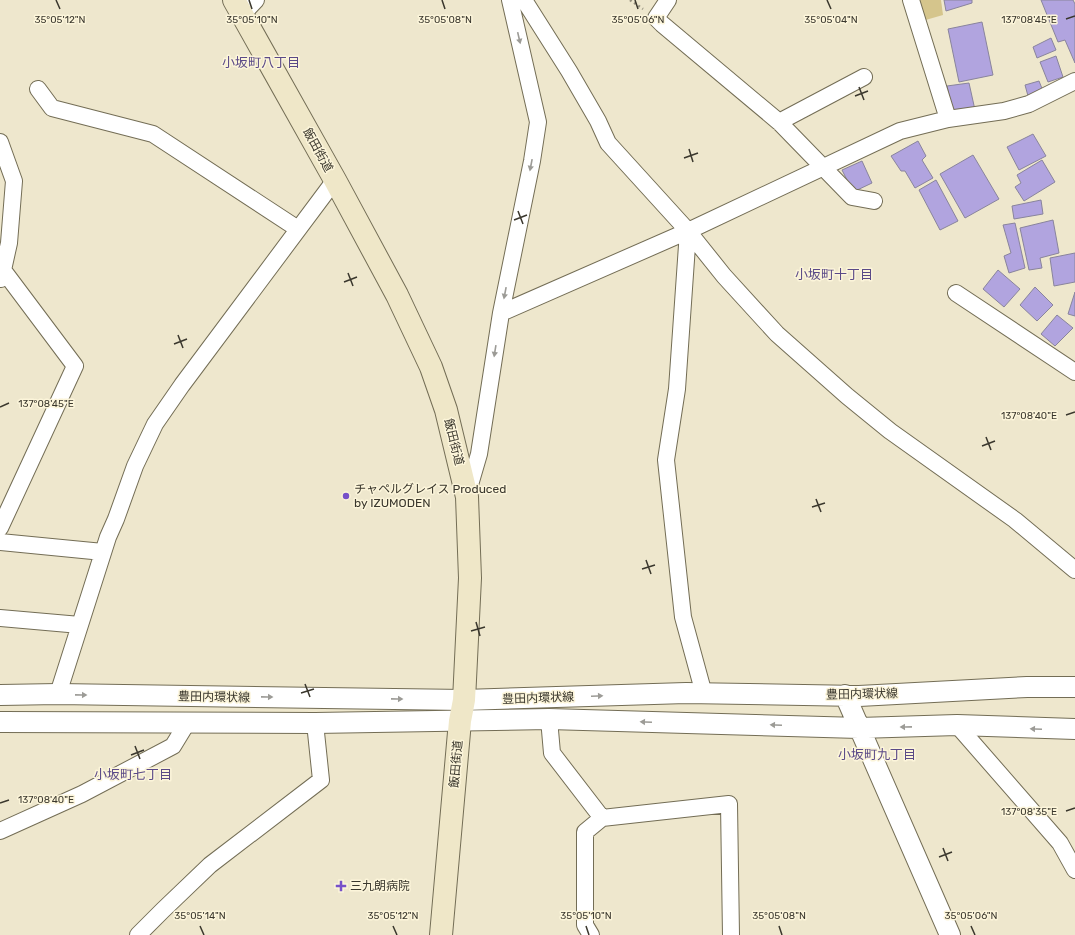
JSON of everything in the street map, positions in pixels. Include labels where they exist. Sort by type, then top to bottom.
[{"type":"main road","name":"飯田街道","points":[[244,5],[396,296],[431,367],[446,410],[467,497],[470,578],[462,710],[441,935]]},
{"type":"street","points":[[467,497],[479,454],[501,313],[532,161],[538,122],[510,0]]},
{"type":"street","points":[[524,0],[591,108],[608,144],[688,231],[724,276],[777,334],[847,396],[890,430],[1015,520],[1075,570]]},
{"type":"street","points":[[668,0],[656,18],[662,24],[779,122],[852,197],[874,201]]},
{"type":"street","points":[[911,0],[948,119]]},
{"type":"street","points":[[779,122],[864,77]]},
{"type":"street","points":[[501,313],[688,231],[900,131],[948,119],[1004,111],[1029,104],[1075,81]]},
{"type":"street","points":[[38,89],[52,108],[153,134],[298,229]]},
{"type":"street","points":[[0,142],[14,181],[9,243],[1,276],[75,366],[0,528]]},
{"type":"street","points":[[58,694],[103,552],[135,466],[155,424],[182,384],[335,180]]},
{"type":"street","points":[[688,231],[677,389],[666,460],[683,618],[704,694]]},
{"type":"street","points":[[956,293],[1075,372]]},
{"type":"street","points":[[0,542],[103,552]]},
{"type":"street","points":[[0,618],[80,625]]},
{"type":"street","name":"豊田内環状線","points":[[0,722],[315,723],[462,710],[704,694],[845,695],[1027,687],[1075,687]]},
{"type":"street","name":"豊田内環状線","points":[[0,695],[58,694],[462,710],[549,719],[859,728],[957,725],[1075,729]]},
{"type":"street","points":[[845,695],[950,935]]},
{"type":"street","points":[[549,719],[552,753],[602,818]]},
{"type":"street","points":[[0,831],[82,794],[173,746],[187,723]]},
{"type":"street","points":[[138,935],[210,865],[321,780],[315,723]]},
{"type":"street","points":[[957,725],[1060,843],[1075,870]]},
{"type":"street","points":[[591,935],[585,925],[585,832],[602,818],[729,804],[731,935]]},
{"type":"shaded area","points":[[916,0],[941,0],[943,15],[922,21]]},
{"type":"building","points":[[944,0],[972,0],[972,3],[946,11]]},
{"type":"building","points":[[1041,0],[1073,0],[1075,4],[1075,63],[1065,40],[1058,42]]},
{"type":"building","points":[[982,22],[993,75],[959,82],[948,29]]},
{"type":"building","points":[[1051,38],[1056,50],[1037,58],[1033,47]]},
{"type":"building","points":[[1056,56],[1063,77],[1048,82],[1040,62]]},
{"type":"building","points":[[1039,81],[1043,91],[1028,96],[1025,85]]},
{"type":"building","points":[[969,83],[975,110],[953,114],[947,86]]},
{"type":"building","points":[[1033,134],[1046,156],[1019,170],[1007,147]]},
{"type":"building","points":[[918,141],[926,156],[922,160],[933,178],[915,188],[905,171],[901,171],[891,156]]},
{"type":"building","points":[[973,155],[999,199],[965,218],[940,174]]},
{"type":"building","points":[[1042,160],[1055,182],[1024,201],[1015,187],[1021,183],[1017,175]]},
{"type":"building","points":[[862,161],[872,183],[853,192],[842,170]]},
{"type":"building","points":[[936,180],[958,221],[940,230],[919,190]]},
{"type":"building","points":[[1041,200],[1043,214],[1014,219],[1012,206]]},
{"type":"building","points":[[1053,220],[1059,253],[1040,258],[1042,268],[1029,270],[1020,228]]},
{"type":"building","points":[[1015,223],[1025,268],[1009,273],[1004,256],[1011,253],[1003,225]]},
{"type":"building","points":[[1075,253],[1075,282],[1054,286],[1050,258]]},
{"type":"building","points":[[998,270],[1020,289],[1004,307],[983,289]]},
{"type":"building","points":[[1035,287],[1053,305],[1037,321],[1020,305]]},
{"type":"building","points":[[1075,292],[1075,316],[1068,314]]},
{"type":"building","points":[[1057,315],[1073,328],[1055,346],[1041,334]]},
{"type":"place","name":"チャペルグレイス Produced by IZUMODEN","points":[[346,496]]},
{"type":"place","name":"三九朗病院","points":[[341,886]]},
{"type":"district","name":"小坂町八丁目","points":[[261,62]]},
{"type":"district","name":"小坂町十丁目","points":[[834,274]]},
{"type":"district","name":"小坂町九丁目","points":[[877,754]]},
{"type":"district","name":"小坂町七丁目","points":[[133,774]]}]
